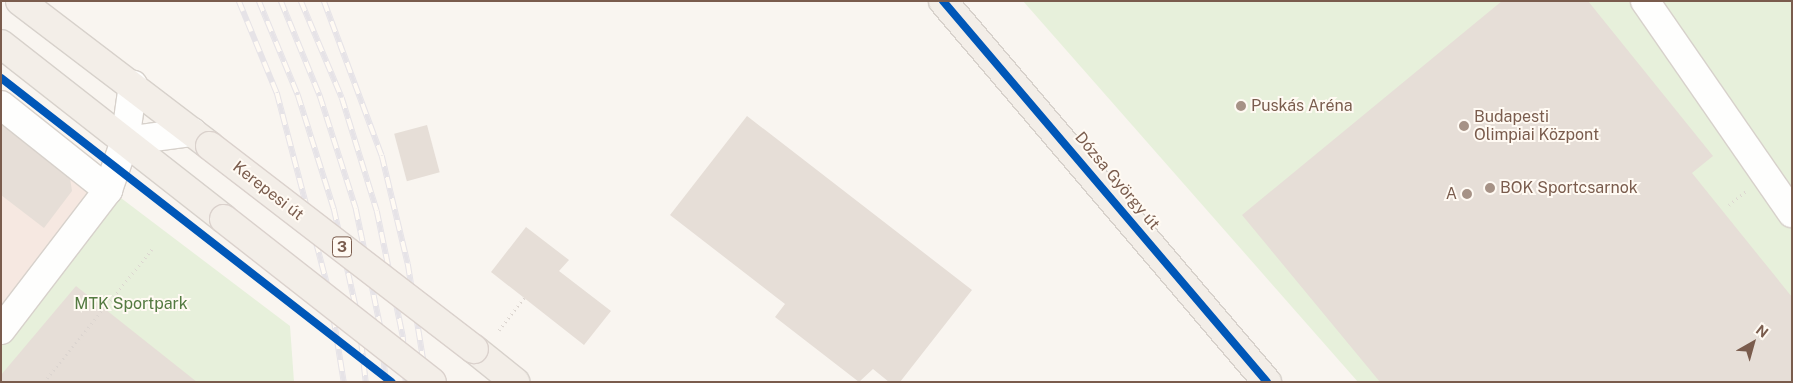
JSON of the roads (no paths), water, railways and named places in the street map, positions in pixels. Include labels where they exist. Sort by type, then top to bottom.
[{"type":"main road","name":"Kerepesi út","points":[[20,1],[133,85],[515,382]]},
{"type":"main road","name":"Dózsa György út","points":[[943,1],[1267,382]]},
{"type":"main road","points":[[1,44],[432,382]]},
{"type":"lane","points":[[1645,1],[1792,213]]},
{"type":"lane","points":[[1,330],[108,190],[125,141],[133,85]]},
{"type":"lane","points":[[1,105],[108,190]]},
{"type":"lane","points":[[125,141],[201,139]]},
{"type":"railway","points":[[239,1],[277,93],[330,295],[344,382]]},
{"type":"railway","points":[[259,1],[298,95],[334,209],[359,321],[366,382]]},
{"type":"railway","points":[[281,1],[320,96],[356,209],[381,330],[386,382]]},
{"type":"railway","points":[[301,1],[342,98],[377,211],[403,337],[406,382]]},
{"type":"railway","points":[[324,1],[382,156],[408,264],[427,382]]},
{"type":"place","name":"Puskás Aréna","points":[[1241,106]]},
{"type":"place","name":"Budapesti Olimpiai Központ","points":[[1464,126]]},
{"type":"place","name":"BOK Sportcsarnok","points":[[1490,188]]},
{"type":"place","name":"A","points":[[1467,194]]},
{"type":"park label","name":"MTK Sportpark","points":[[131,304]]}]
